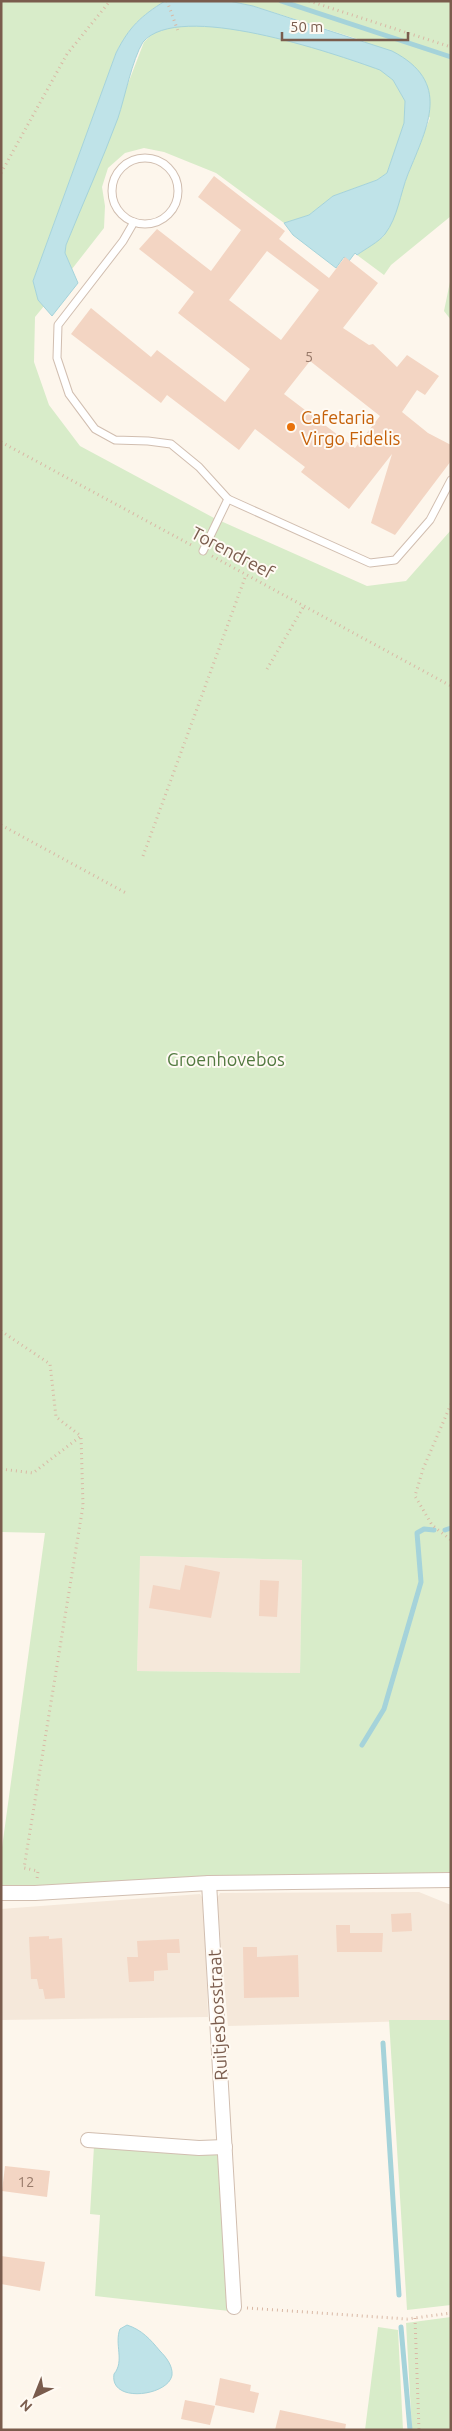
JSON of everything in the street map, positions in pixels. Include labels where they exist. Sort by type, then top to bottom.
[{"type":"street","points":[[1,1892],[35,1893],[209,1883],[451,1880]]},
{"type":"street","name":"Ruitjesbosstraat","points":[[209,1883],[234,2307]]},
{"type":"street","points":[[88,2140],[199,2148],[225,2147]]},
{"type":"lane","points":[[144,157],[160,160],[172,170],[177,183],[178,196],[173,209],[161,220],[147,224],[134,222],[120,214],[113,203],[111,188],[116,173],[129,161],[144,157]]},
{"type":"lane","points":[[134,222],[123,241],[58,325],[57,358],[69,394],[96,429],[115,440],[171,444],[199,467],[228,499],[370,562],[395,560],[430,520],[451,480]]},
{"type":"lane","points":[[203,552],[228,499]]},
{"type":"path","points":[[1,173],[22,132],[67,54],[110,1]]},
{"type":"path","points":[[167,1],[178,31]]},
{"type":"path","points":[[309,1],[451,47]]},
{"type":"path","name":"Torendreef","points":[[1,442],[451,686]]},
{"type":"path","points":[[143,856],[246,576]]},
{"type":"path","points":[[267,669],[304,606]]},
{"type":"path","points":[[1,825],[126,893]]},
{"type":"path","points":[[1,1331],[50,1364],[56,1417],[81,1436]]},
{"type":"path","points":[[451,1404],[423,1469],[415,1496],[432,1525],[451,1540]]},
{"type":"path","points":[[1,1469],[33,1473],[81,1436]]},
{"type":"path","points":[[35,1893],[38,1871],[24,1868],[84,1506],[81,1436]]},
{"type":"path","points":[[234,2307],[415,2318],[451,2313]]},
{"type":"path","points":[[415,2318],[418,2430]]},
{"type":"shaded area","points":[[139,1556],[302,1560],[300,1673],[137,1671]]},
{"type":"shaded area","points":[[419,1892],[451,1905],[451,2020],[228,2026],[217,1898],[220,1893]]},
{"type":"shaded area","points":[[200,1894],[204,1900],[208,2017],[1,2020],[1,1909]]},
{"type":"green space","name":"Groenhovebos","points":[[1,1],[165,1],[136,23],[116,53],[33,281],[38,300],[44,306],[35,317],[34,362],[49,405],[80,446],[214,518],[367,586],[406,581],[451,530],[451,1899],[450,1888],[1,1886],[1,1855],[45,1533],[1,1532]],"holes":[[[140,1556],[302,1560],[300,1673],[137,1671]]]},
{"type":"green space","points":[[229,1],[451,1],[451,216],[391,265],[384,275],[357,255],[384,236],[430,118],[364,41],[253,6]]},
{"type":"green space","points":[[197,19],[263,30],[381,70],[393,80],[405,101],[404,123],[387,173],[377,180],[333,196],[309,215],[284,223],[216,173],[164,152],[144,148],[125,153],[108,168],[102,187],[105,206],[104,228],[72,269],[65,253],[66,245],[144,42],[168,25]]},
{"type":"green space","points":[[451,277],[451,320],[444,311]]},
{"type":"green space","points":[[389,2020],[451,2020],[451,2305],[407,2310]]},
{"type":"green space","points":[[94,2146],[222,2154],[229,2311],[95,2296],[100,2215],[90,2214]]},
{"type":"green space","points":[[451,2317],[451,2430],[412,2430],[406,2323]]},
{"type":"green space","points":[[378,2327],[398,2330],[403,2430],[365,2430]]},
{"type":"water","points":[[165,1],[229,1],[253,6],[392,51],[411,63],[423,76],[429,91],[430,106],[428,122],[405,182],[396,213],[389,227],[376,243],[357,255],[355,253],[349,261],[344,257],[336,268],[293,235],[284,223],[309,215],[333,196],[377,180],[387,173],[404,123],[405,101],[393,80],[380,70],[358,62],[257,34],[221,28],[189,26],[162,30],[143,42],[135,59],[118,118],[66,245],[65,253],[78,283],[52,316],[38,300],[33,281],[116,53],[136,23]]},
{"type":"water","points":[[127,2325],[145,2335],[169,2362],[172,2375],[161,2388],[140,2394],[121,2390],[115,2384],[114,2374],[119,2364],[118,2335],[120,2329]]},
{"type":"building","points":[[214,176],[285,231],[279,239],[329,278],[345,257],[378,283],[343,328],[369,345],[373,344],[397,367],[407,355],[439,376],[425,395],[417,390],[402,412],[428,433],[451,445],[451,461],[395,535],[371,523],[392,454],[349,509],[301,472],[305,467],[255,429],[239,450],[167,395],[161,403],[71,334],[91,308],[151,357],[157,350],[225,402],[250,369],[178,313],[194,292],[139,249],[157,229],[211,271],[241,230],[198,197]],"holes":[[[267,251],[319,290],[281,340],[229,300]],[[310,361],[380,416],[355,448],[284,394]]]},
{"type":"building","points":[[185,1565],[220,1572],[211,1618],[149,1608],[153,1585],[180,1590]]},
{"type":"building","points":[[260,1580],[279,1581],[277,1617],[259,1616]]},
{"type":"building","points":[[411,1913],[412,1931],[392,1932],[391,1914]]},
{"type":"building","points":[[336,1925],[350,1925],[350,1933],[383,1933],[382,1952],[337,1952]]},
{"type":"building","points":[[49,1936],[49,1939],[62,1938],[65,1998],[45,1999],[43,1989],[39,1989],[37,1979],[31,1979],[29,1937]]},
{"type":"building","points":[[179,1939],[180,1953],[167,1953],[168,1970],[154,1971],[154,1981],[129,1982],[127,1957],[138,1957],[137,1941]]},
{"type":"building","points":[[243,1947],[257,1947],[257,1957],[298,1955],[299,1997],[244,1998]]},
{"type":"building","points":[[5,2166],[50,2171],[47,2197],[2,2191]]},
{"type":"building","points":[[1,2256],[45,2262],[40,2291],[1,2284]]},
{"type":"building","points":[[220,2378],[251,2385],[250,2391],[259,2393],[254,2413],[215,2405]]},
{"type":"building","points":[[185,2400],[215,2406],[210,2425],[181,2419]]},
{"type":"building","points":[[280,2410],[346,2424],[345,2430],[275,2430]]},
{"type":"waterway","points":[[281,1],[451,57]]},
{"type":"waterway","points":[[445,1530],[451,1528]]},
{"type":"waterway","points":[[362,1745],[384,1709],[421,1582],[417,1533],[424,1529],[434,1530]]},
{"type":"waterway","points":[[383,2043],[399,2295]]},
{"type":"waterway","points":[[401,2327],[410,2430]]},
{"type":"place","name":"Cafetaria Virgo Fidelis","points":[[291,427]]}]
